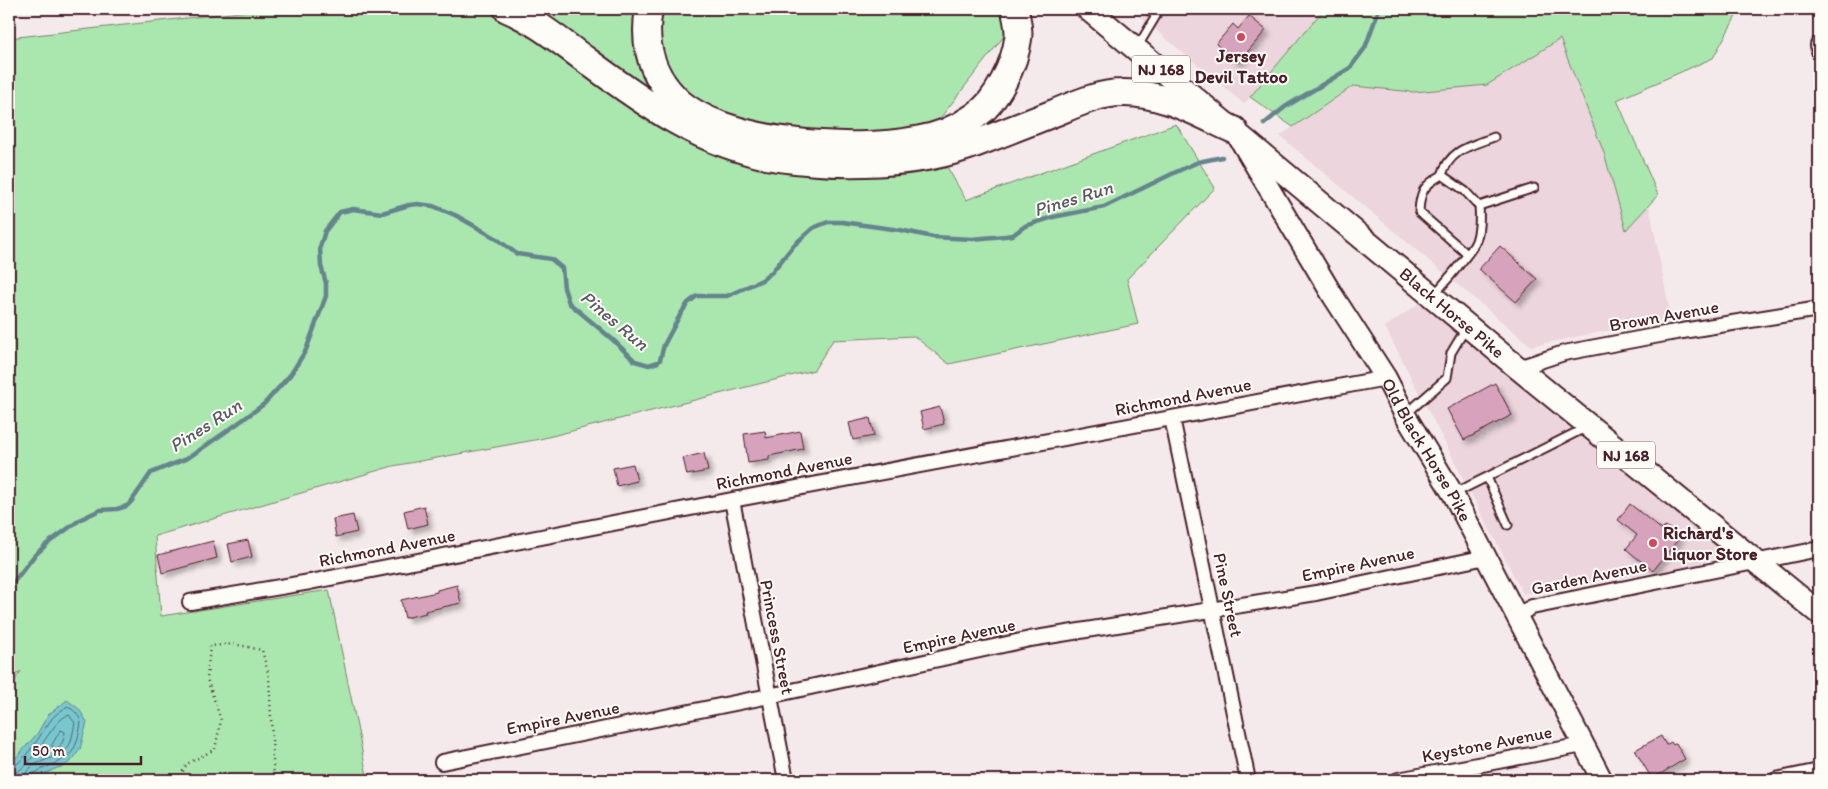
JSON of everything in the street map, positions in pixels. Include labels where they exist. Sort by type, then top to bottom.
[{"type":"highway","points":[[507,9],[541,27],[633,95],[681,125],[730,146],[776,158],[826,163],[918,159],[974,144],[1088,99],[1121,93],[1151,95],[1234,130]]},
{"type":"highway","points":[[649,9],[646,28],[648,49],[654,66],[663,83],[676,99],[690,109],[708,119],[749,133],[802,143],[866,145],[917,140],[951,130],[977,116],[997,93],[1013,63],[1019,37],[1015,9]]},
{"type":"main road","name":"Black Horse Pike","points":[[1088,9],[1518,368],[1819,613]]},
{"type":"street","name":"Old Black Horse Pike","points":[[1234,130],[1333,296],[1386,378],[1405,415],[1453,494],[1602,780]]},
{"type":"street","name":"Brown Avenue","points":[[1518,368],[1564,353],[1670,333],[1819,309]]},
{"type":"street","name":"Richmond Avenue","points":[[190,602],[310,582],[732,500],[1386,378]]},
{"type":"street","name":"Pine Street","points":[[1172,418],[1248,780]]},
{"type":"street","name":"Princess Street","points":[[732,500],[786,780]]},
{"type":"street","name":"Garden Avenue","points":[[1516,616],[1532,607],[1819,549]]},
{"type":"street","name":"Empire Avenue","points":[[442,762],[769,696],[1030,639],[1316,592],[1486,556]]},
{"type":"street","name":"Keystone Avenue","points":[[1398,780],[1583,745]]},
{"type":"street","points":[[1776,780],[1819,771]]},
{"type":"lane","points":[[1147,9],[1156,16]]},
{"type":"lane","points":[[1136,48],[1162,9]]},
{"type":"lane","points":[[1467,254],[1419,212],[1420,196],[1429,182],[1442,175],[1445,164],[1460,150],[1494,136]]},
{"type":"lane","points":[[1433,296],[1475,243],[1480,223],[1479,206],[1465,191],[1442,175]]},
{"type":"lane","points":[[1479,206],[1534,188]]},
{"type":"lane","points":[[1405,415],[1447,378],[1451,353],[1468,326]]},
{"type":"lane","points":[[1453,494],[1589,426]]},
{"type":"lane","points":[[1487,477],[1508,525]]},
{"type":"path","points":[[178,780],[187,764],[215,749],[221,720],[206,679],[210,646],[234,644],[262,650],[269,677],[274,780]]},
{"type":"shaded area","points":[[1131,9],[1324,9],[1244,104]]},
{"type":"shaded area","points":[[1560,39],[1604,153],[1626,230],[1649,205],[1671,318],[1531,346],[1280,136],[1353,86],[1414,92],[1487,85]]},
{"type":"shaded area","points":[[1421,302],[1723,552],[1700,564],[1523,594],[1385,327]]},
{"type":"green space","points":[[267,9],[1020,9],[1011,27],[938,121],[946,165],[966,200],[1176,124],[1215,188],[1127,279],[1138,324],[949,364],[914,336],[833,340],[814,370],[540,439],[393,466],[155,536],[161,616],[329,590],[368,780],[9,780],[9,688],[21,671],[9,679],[9,38]]},
{"type":"green space","points":[[1324,9],[1740,9],[1713,58],[1617,100],[1658,195],[1626,230],[1604,153],[1560,39],[1487,85],[1414,92],[1353,86],[1293,127],[1250,97]]},
{"type":"water","points":[[67,700],[79,709],[87,722],[80,749],[74,758],[65,766],[32,780],[9,780],[9,766],[11,763],[37,734],[48,715]]},
{"type":"building","name":"Jersey Devil Tattoo","points":[[1249,16],[1266,30],[1238,63],[1216,44],[1233,24],[1238,29]]},
{"type":"building","points":[[1500,246],[1537,279],[1516,302],[1479,269]]},
{"type":"building","points":[[1495,383],[1512,415],[1464,440],[1447,409]]},
{"type":"building","points":[[940,407],[944,424],[924,429],[920,412]]},
{"type":"building","points":[[870,418],[874,436],[853,440],[849,423]]},
{"type":"building","points":[[765,431],[766,438],[800,431],[803,449],[769,456],[769,460],[748,463],[744,434]]},
{"type":"building","points":[[704,453],[708,471],[687,475],[683,458]]},
{"type":"building","points":[[633,464],[637,481],[617,486],[613,468]]},
{"type":"building","name":"Richard's Liquor Store","points":[[1630,504],[1662,530],[1666,526],[1680,537],[1653,571],[1626,549],[1637,535],[1618,520]]},
{"type":"building","points":[[424,506],[428,524],[408,529],[404,511]]},
{"type":"building","points":[[353,515],[357,532],[336,537],[333,519]]},
{"type":"building","points":[[248,540],[252,557],[232,562],[228,544]]},
{"type":"building","points":[[213,541],[217,558],[162,573],[158,555]]},
{"type":"building","points":[[457,585],[461,603],[425,611],[426,613],[405,618],[401,600],[437,592],[437,590]]},
{"type":"building","points":[[1661,736],[1666,745],[1671,742],[1673,745],[1676,743],[1685,759],[1652,779],[1635,750]]},
{"type":"waterway","name":"Pines Run","points":[[1264,124],[1285,107],[1350,68],[1365,48],[1379,9]]},
{"type":"waterway","name":"Pines Run","points":[[9,588],[34,556],[48,543],[81,519],[100,510],[117,509],[127,506],[151,473],[188,458],[237,424],[264,404],[291,374],[306,350],[326,296],[326,283],[321,266],[320,247],[325,231],[340,212],[353,209],[382,213],[409,205],[433,206],[455,215],[494,237],[517,254],[551,259],[562,268],[564,288],[569,303],[635,361],[649,365],[660,360],[664,345],[688,303],[697,296],[727,296],[762,280],[772,272],[794,245],[813,228],[828,222],[842,222],[900,230],[933,237],[972,239],[1013,235],[1025,226],[1053,217],[1104,207],[1198,162],[1222,157]]},
{"type":"place","name":"Jersey Devil Tattoo","points":[[1241,37]]},
{"type":"place","name":"Richard's Liquor Store","points":[[1653,543]]}]
